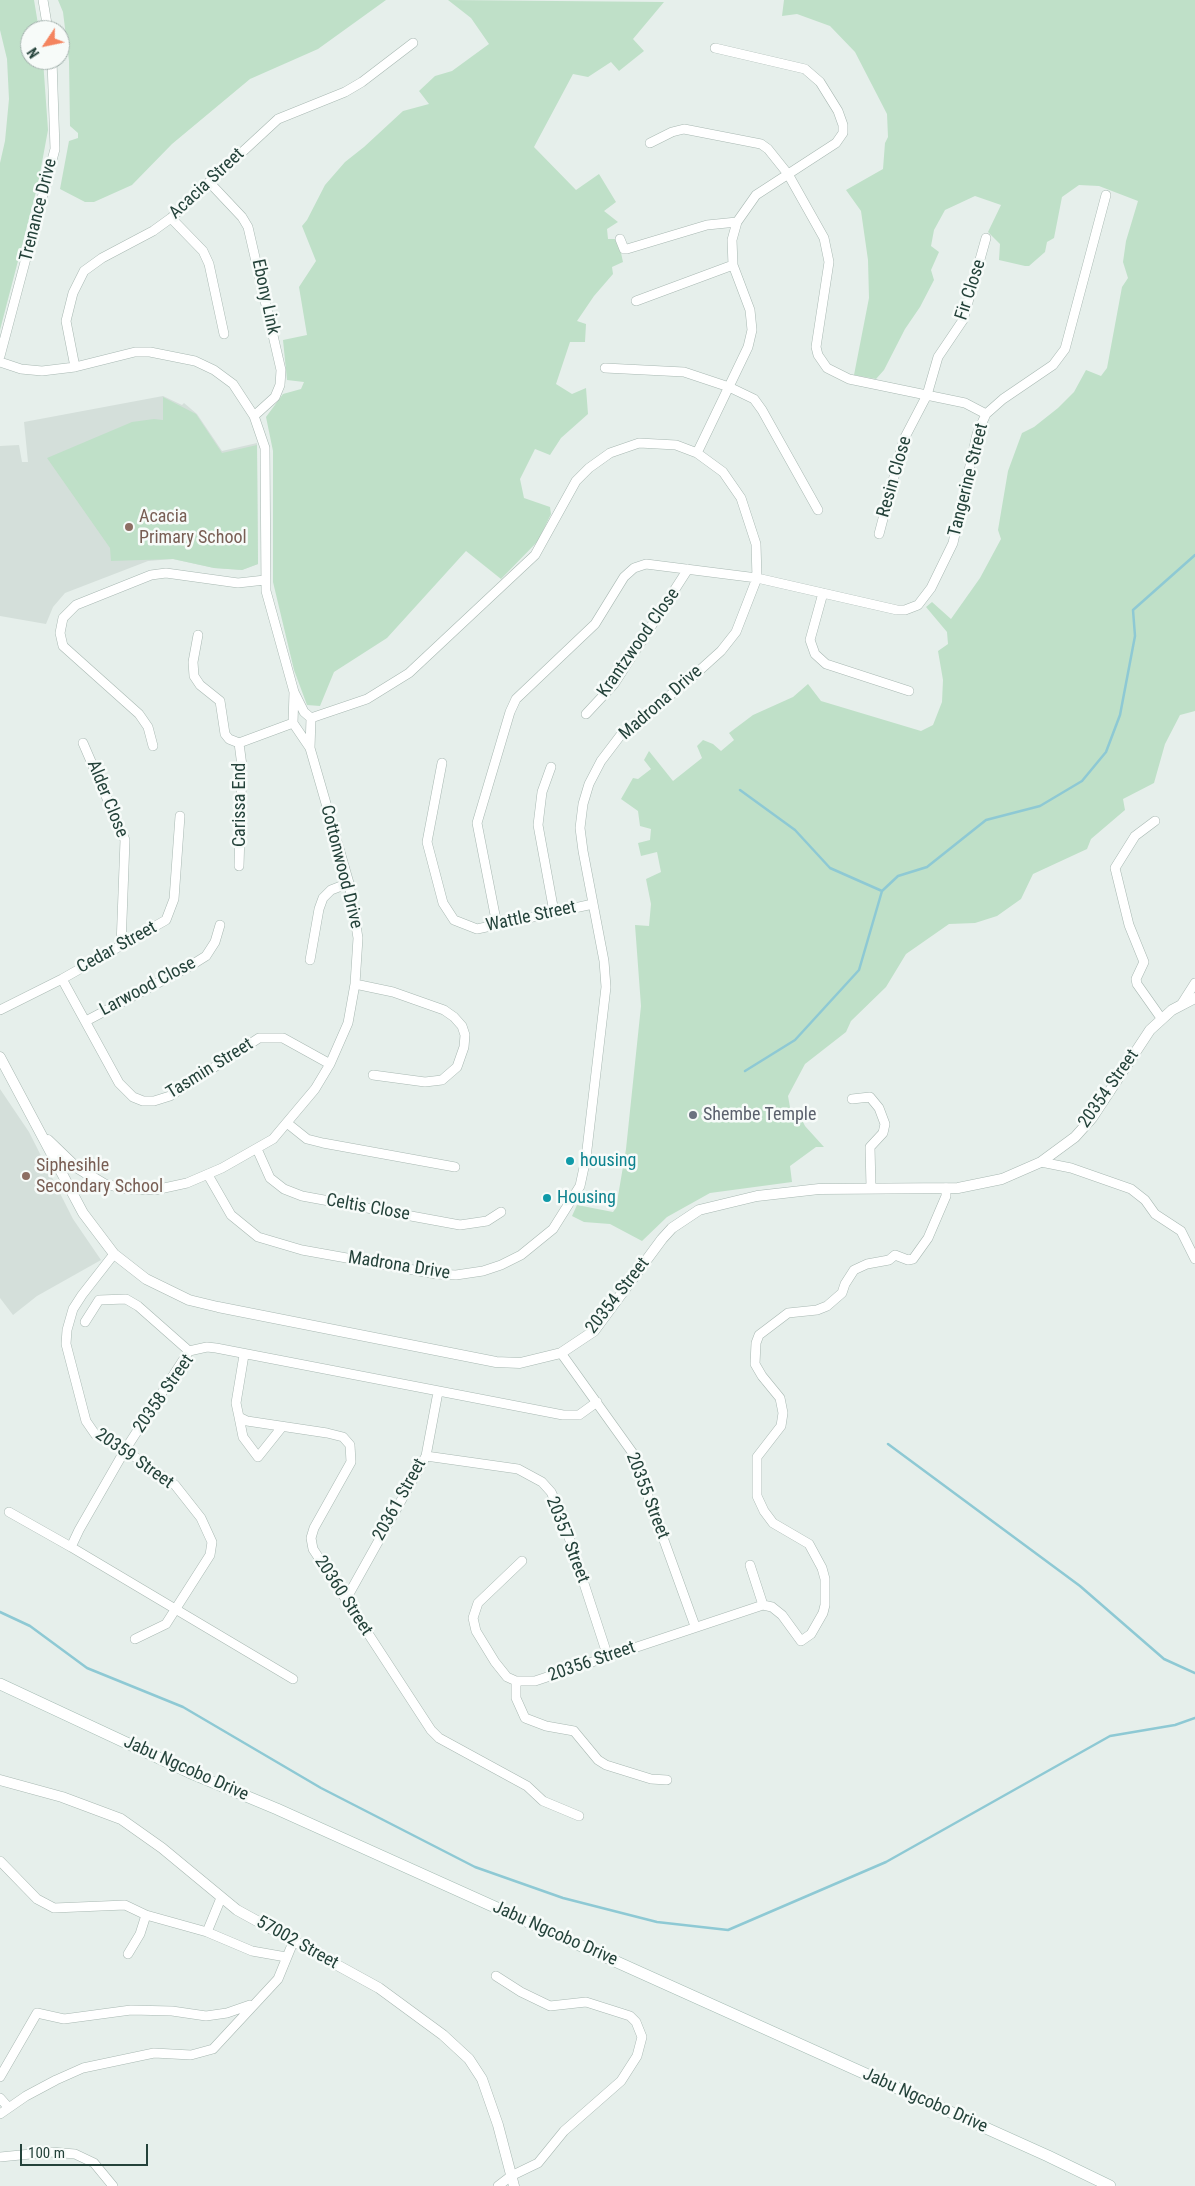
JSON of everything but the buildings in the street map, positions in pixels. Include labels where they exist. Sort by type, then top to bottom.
[{"type":"main road","name":"Jabu Ngcobo Drive","points":[[0,1684],[193,1774],[277,1809],[1048,2156],[1110,2186]]},
{"type":"street","points":[[43,0],[46,20]]},
{"type":"street","name":"Acacia Street","points":[[75,367],[66,321],[78,281],[84,272],[102,258],[154,231],[171,218],[278,119],[345,92],[414,44]]},
{"type":"street","points":[[697,453],[748,347],[752,330],[750,310],[733,265],[732,240],[737,222],[756,195],[829,149],[840,138],[843,125],[838,111],[820,82],[805,69],[715,48]]},
{"type":"street","name":"Trenance Drive","points":[[0,356],[27,262],[55,148],[52,70]]},
{"type":"street","points":[[650,143],[677,130],[705,131],[761,144],[774,154],[819,225],[827,250],[829,262],[816,337],[816,347],[821,361],[834,374],[849,379],[965,403],[986,414]]},
{"type":"street","name":"Ebony Link","points":[[209,182],[242,217],[248,227],[281,370],[280,385],[276,397],[254,416]]},
{"type":"street","name":"Tangerine Street","points":[[497,925],[477,823],[510,712],[516,699],[595,624],[630,572],[646,564],[757,578],[897,610],[913,608],[924,599],[953,543],[978,434],[986,414],[1003,399],[1053,365],[1065,349],[1106,195]]},
{"type":"street","points":[[171,218],[203,252],[209,264],[224,334]]},
{"type":"street","points":[[620,239],[623,247],[627,249],[707,225],[737,222]]},
{"type":"street","name":"Fir Close","points":[[927,394],[934,366],[967,312],[986,238]]},
{"type":"street","points":[[636,301],[733,265]]},
{"type":"street","name":"Cottonwood Drive","points":[[0,362],[21,369],[42,371],[75,367],[135,352],[173,355],[195,360],[214,370],[233,384],[254,416],[264,448],[265,580],[276,631],[294,692],[308,718],[310,748],[349,884],[358,938],[355,984],[348,1022],[330,1064],[316,1090],[273,1139],[208,1175],[187,1183],[155,1190],[128,1189],[104,1184],[70,1188]]},
{"type":"street","points":[[605,368],[684,372],[729,387],[754,399],[818,510]]},
{"type":"street","name":"Resin Close","points":[[879,534],[902,445],[927,394]]},
{"type":"street","name":"Madrona Drive","points":[[208,1175],[226,1208],[258,1237],[275,1244],[302,1250],[436,1274],[456,1275],[482,1271],[500,1265],[529,1249],[552,1229],[565,1213],[580,1186],[586,1158],[606,987],[604,961],[580,828],[583,804],[589,784],[601,761],[620,736],[690,679],[721,651],[736,632],[752,596],[757,578],[756,544],[742,498],[723,472],[697,453],[676,445],[648,442],[621,448],[599,460],[576,481],[535,555],[409,673],[367,699],[308,718]]},
{"type":"street","name":"Krantzwood Close","points":[[586,714],[614,684],[688,569]]},
{"type":"street","points":[[153,746],[148,728],[139,714],[63,646],[60,633],[64,618],[76,605],[152,575],[166,573],[238,583],[265,580]]},
{"type":"street","points":[[823,593],[810,640],[814,654],[826,664],[909,691]]},
{"type":"street","points":[[198,635],[193,662],[194,676],[200,685],[220,701],[225,734],[232,741],[239,743],[295,722],[299,712],[308,718],[305,729],[295,722]]},
{"type":"street","name":"Cottonwood Drive","points":[[294,692],[295,722],[310,748]]},
{"type":"street","name":"Carissa End","points":[[239,743],[242,766],[239,866]]},
{"type":"street","name":"Alder Close","points":[[84,744],[125,840],[121,946]]},
{"type":"street","name":"Wattle Street","points":[[442,764],[427,842],[428,855],[443,903],[454,920],[477,929],[593,904]]},
{"type":"street","points":[[550,767],[542,792],[538,825],[554,912]]},
{"type":"street","name":"Cedar Street","points":[[0,1010],[62,979],[159,926],[170,914],[174,899],[180,816]]},
{"type":"street","points":[[1155,821],[1135,836],[1115,868],[1129,925],[1144,962],[1136,979],[1137,984],[1161,1018]]},
{"type":"street","points":[[310,960],[319,909],[323,898],[331,890],[349,884]]},
{"type":"street","name":"Larwood Close","points":[[86,1021],[206,956],[215,942],[220,925]]},
{"type":"street","name":"Tasmin Street","points":[[62,979],[120,1083],[133,1097],[143,1101],[154,1101],[170,1096],[259,1038],[283,1038],[330,1064]]},
{"type":"street","points":[[1181,1005],[1195,983]]},
{"type":"street","points":[[355,984],[393,992],[444,1010],[462,1026],[465,1035],[464,1047],[457,1067],[442,1080],[425,1082],[374,1075]]},
{"type":"street","name":"20354 Street","points":[[37,1128],[96,1233],[114,1254],[135,1271],[168,1291],[189,1300],[218,1307],[496,1362],[520,1363],[561,1353],[594,1332],[662,1239],[672,1228],[699,1210],[713,1205],[757,1196],[871,1187],[946,1188],[984,1184],[1002,1179],[1041,1162],[1075,1137],[1092,1118],[1134,1053],[1161,1018],[1195,998]]},
{"type":"street","points":[[0,1058],[37,1128],[76,1167],[104,1184]]},
{"type":"street","points":[[852,1099],[870,1096],[885,1124],[883,1132],[870,1147],[871,1187]]},
{"type":"street","points":[[287,1123],[299,1134],[323,1143],[456,1167]]},
{"type":"street","name":"Celtis Close","points":[[257,1149],[270,1178],[284,1189],[302,1196],[460,1225],[487,1221],[501,1212]]},
{"type":"street","points":[[1041,1162],[1071,1168],[1131,1189],[1145,1200],[1155,1214],[1181,1231],[1195,1259]]},
{"type":"street","points":[[750,1565],[764,1605],[772,1607],[782,1615],[801,1642],[811,1634],[823,1613],[826,1579],[809,1544],[773,1523],[758,1502],[755,1470],[757,1457],[781,1426],[783,1413],[780,1398],[755,1364],[756,1344],[759,1335],[788,1313],[827,1306],[842,1293],[854,1270],[867,1264],[889,1260],[895,1255],[908,1260],[913,1259],[928,1238],[946,1196],[946,1188]]},
{"type":"street","name":"20359 Street","points":[[114,1254],[73,1309],[67,1330],[66,1344],[90,1428],[104,1440],[125,1450],[174,1485],[201,1518],[212,1542],[210,1555],[166,1624],[135,1639]]},
{"type":"street","points":[[85,1322],[97,1301],[112,1298],[132,1302],[189,1351]]},
{"type":"street","name":"20358 Street","points":[[71,1547],[125,1450],[189,1351],[208,1347],[573,1416],[579,1415],[597,1402]]},
{"type":"street","name":"20355 Street","points":[[561,1353],[632,1452],[641,1471],[695,1626]]},
{"type":"street","points":[[244,1355],[236,1403],[240,1431],[258,1457],[282,1427]]},
{"type":"street","name":"20361 Street","points":[[345,1601],[426,1456],[438,1392]]},
{"type":"street","name":"20360 Street","points":[[238,1418],[282,1427],[327,1433],[343,1437],[350,1445],[351,1462],[317,1522],[311,1538],[316,1556],[439,1738],[527,1786],[544,1802],[579,1816]]},
{"type":"street","name":"20357 Street","points":[[426,1456],[518,1469],[542,1482],[551,1492],[561,1514],[608,1657]]},
{"type":"street","points":[[9,1512],[293,1679]]},
{"type":"street","points":[[522,1562],[478,1603],[473,1618],[476,1631],[495,1662],[508,1677],[516,1681],[516,1698],[525,1718],[546,1726],[574,1731],[598,1760],[606,1765],[651,1779],[667,1780]]},
{"type":"street","name":"20356 Street","points":[[516,1681],[535,1681],[695,1626],[764,1605]]},
{"type":"street","name":"57002 Street","points":[[0,1780],[62,1797],[121,1820],[162,1848],[237,1910],[379,1988],[443,2035],[469,2059],[482,2079],[488,2094],[512,2181]]},
{"type":"street","points":[[0,1861],[37,1899],[54,1908],[125,1905],[146,1915],[207,1932],[252,1951],[286,1957]]},
{"type":"street","points":[[207,1932],[221,1898]]},
{"type":"street","points":[[128,1954],[140,1934],[146,1915]]},
{"type":"street","points":[[0,2114],[8,2107],[56,2080],[83,2068],[154,2053],[191,2055],[204,2052],[220,2043],[253,2004],[278,1979],[294,1940]]},
{"type":"street","points":[[496,1976],[521,1992],[550,2006],[586,2002],[630,2016],[636,2022],[642,2037],[637,2056],[620,2081],[564,2130],[538,2163],[512,2181],[498,2186]]},
{"type":"street","points":[[0,2077],[37,2013],[64,2019],[130,2010],[172,2011],[206,2016],[227,2013],[253,2004]]},
{"type":"street","points":[[0,2098],[8,2107]]},
{"type":"street","points":[[0,2157],[51,2152],[75,2154],[94,2162],[113,2186]]},
{"type":"shaded area","name":"Acacia Primary School","points":[[163,396],[182,405],[184,403],[197,414],[222,451],[257,443],[258,564],[242,570],[214,568],[173,559],[148,561],[65,593],[53,607],[46,624],[0,616],[0,446],[19,445],[22,462],[28,462],[24,422]]},
{"type":"shaded area","name":"Siphesihle Secondary School","points":[[0,1089],[29,1132],[73,1219],[101,1260],[37,1296],[13,1315],[0,1298]]},
{"type":"green space","points":[[0,0],[34,0],[37,20],[20,20],[20,70],[44,70],[48,130],[38,184],[0,330],[0,163],[5,141],[9,99],[7,59],[0,30]]},
{"type":"green space","points":[[58,0],[386,0],[318,49],[250,79],[172,144],[132,185],[94,202],[85,202],[60,189],[69,141],[78,138],[78,133],[70,126],[70,20],[64,20]]},
{"type":"green space","points":[[448,0],[664,2],[633,39],[644,51],[619,71],[611,62],[588,77],[573,74],[534,147],[576,190],[599,174],[616,202],[604,211],[618,222],[607,229],[608,239],[618,239],[623,262],[612,267],[613,274],[594,296],[577,321],[586,324],[585,342],[570,342],[556,384],[572,394],[586,388],[588,414],[561,438],[550,455],[535,449],[520,479],[524,498],[550,507],[551,514],[538,541],[501,579],[466,551],[387,638],[334,672],[320,706],[307,705],[294,670],[273,582],[273,451],[266,417],[283,394],[301,389],[304,382],[287,380],[283,340],[307,335],[299,287],[316,261],[302,226],[325,185],[345,162],[403,111],[429,104],[419,91],[435,76],[452,71],[489,44],[471,18]]},
{"type":"green space","points":[[784,0],[1195,0],[1195,711],[1180,715],[1165,744],[1154,783],[1123,799],[1125,810],[1091,839],[1087,849],[1033,874],[1021,899],[997,916],[975,923],[949,924],[906,954],[886,987],[851,1021],[846,1032],[805,1064],[788,1096],[791,1113],[801,1118],[805,1126],[824,1147],[816,1147],[790,1166],[792,1182],[710,1193],[667,1217],[642,1241],[610,1224],[584,1222],[572,1216],[577,1205],[613,1212],[616,1208],[626,1149],[641,1006],[635,925],[649,926],[651,904],[646,879],[661,872],[657,852],[641,856],[638,843],[650,840],[651,829],[640,826],[638,811],[621,799],[633,778],[638,779],[651,769],[644,760],[649,751],[673,781],[702,758],[697,746],[703,740],[713,744],[721,751],[734,740],[729,733],[753,715],[793,697],[808,684],[821,701],[921,731],[933,725],[942,702],[943,680],[938,651],[948,644],[947,632],[926,607],[932,602],[951,619],[980,578],[1001,539],[998,530],[1008,471],[1022,433],[1034,427],[1058,408],[1074,392],[1086,370],[1101,376],[1107,368],[1122,287],[1128,278],[1123,262],[1126,241],[1138,201],[1099,186],[1079,185],[1062,197],[1054,238],[1047,242],[1045,252],[1029,266],[999,260],[1000,244],[988,232],[1001,205],[975,196],[945,210],[934,230],[931,246],[939,252],[931,270],[934,280],[920,307],[905,329],[884,370],[876,379],[854,375],[869,298],[868,260],[861,211],[846,190],[883,169],[885,143],[888,137],[887,114],[855,52],[830,26],[797,14],[782,16]]},
{"type":"green space","points":[[163,397],[196,414],[222,453],[257,445],[258,564],[242,570],[214,568],[173,559],[111,561],[110,548],[47,458],[132,422],[154,419],[163,420]]},
{"type":"waterway","points":[[745,1071],[795,1040],[859,970],[882,891],[898,876],[927,867],[986,820],[1040,806],[1082,781],[1106,752],[1120,715],[1135,636],[1133,610],[1195,555]]},
{"type":"waterway","points":[[740,790],[795,830],[830,868],[882,891]]},
{"type":"waterway","points":[[888,1444],[1080,1586],[1164,1659],[1195,1673]]},
{"type":"waterway","points":[[0,1612],[30,1626],[87,1668],[183,1707],[321,1788],[475,1867],[563,1898],[657,1922],[728,1930],[886,1862],[1110,1736],[1175,1725],[1195,1718]]},
{"type":"place","name":"Acacia Primary School","points":[[129,527]]},
{"type":"place","name":"Shembe Temple","points":[[693,1115]]},
{"type":"place","name":"housing","points":[[570,1161]]},
{"type":"place","name":"Siphesihle Secondary School","points":[[26,1176]]},
{"type":"place","name":"Housing","points":[[547,1198]]}]
